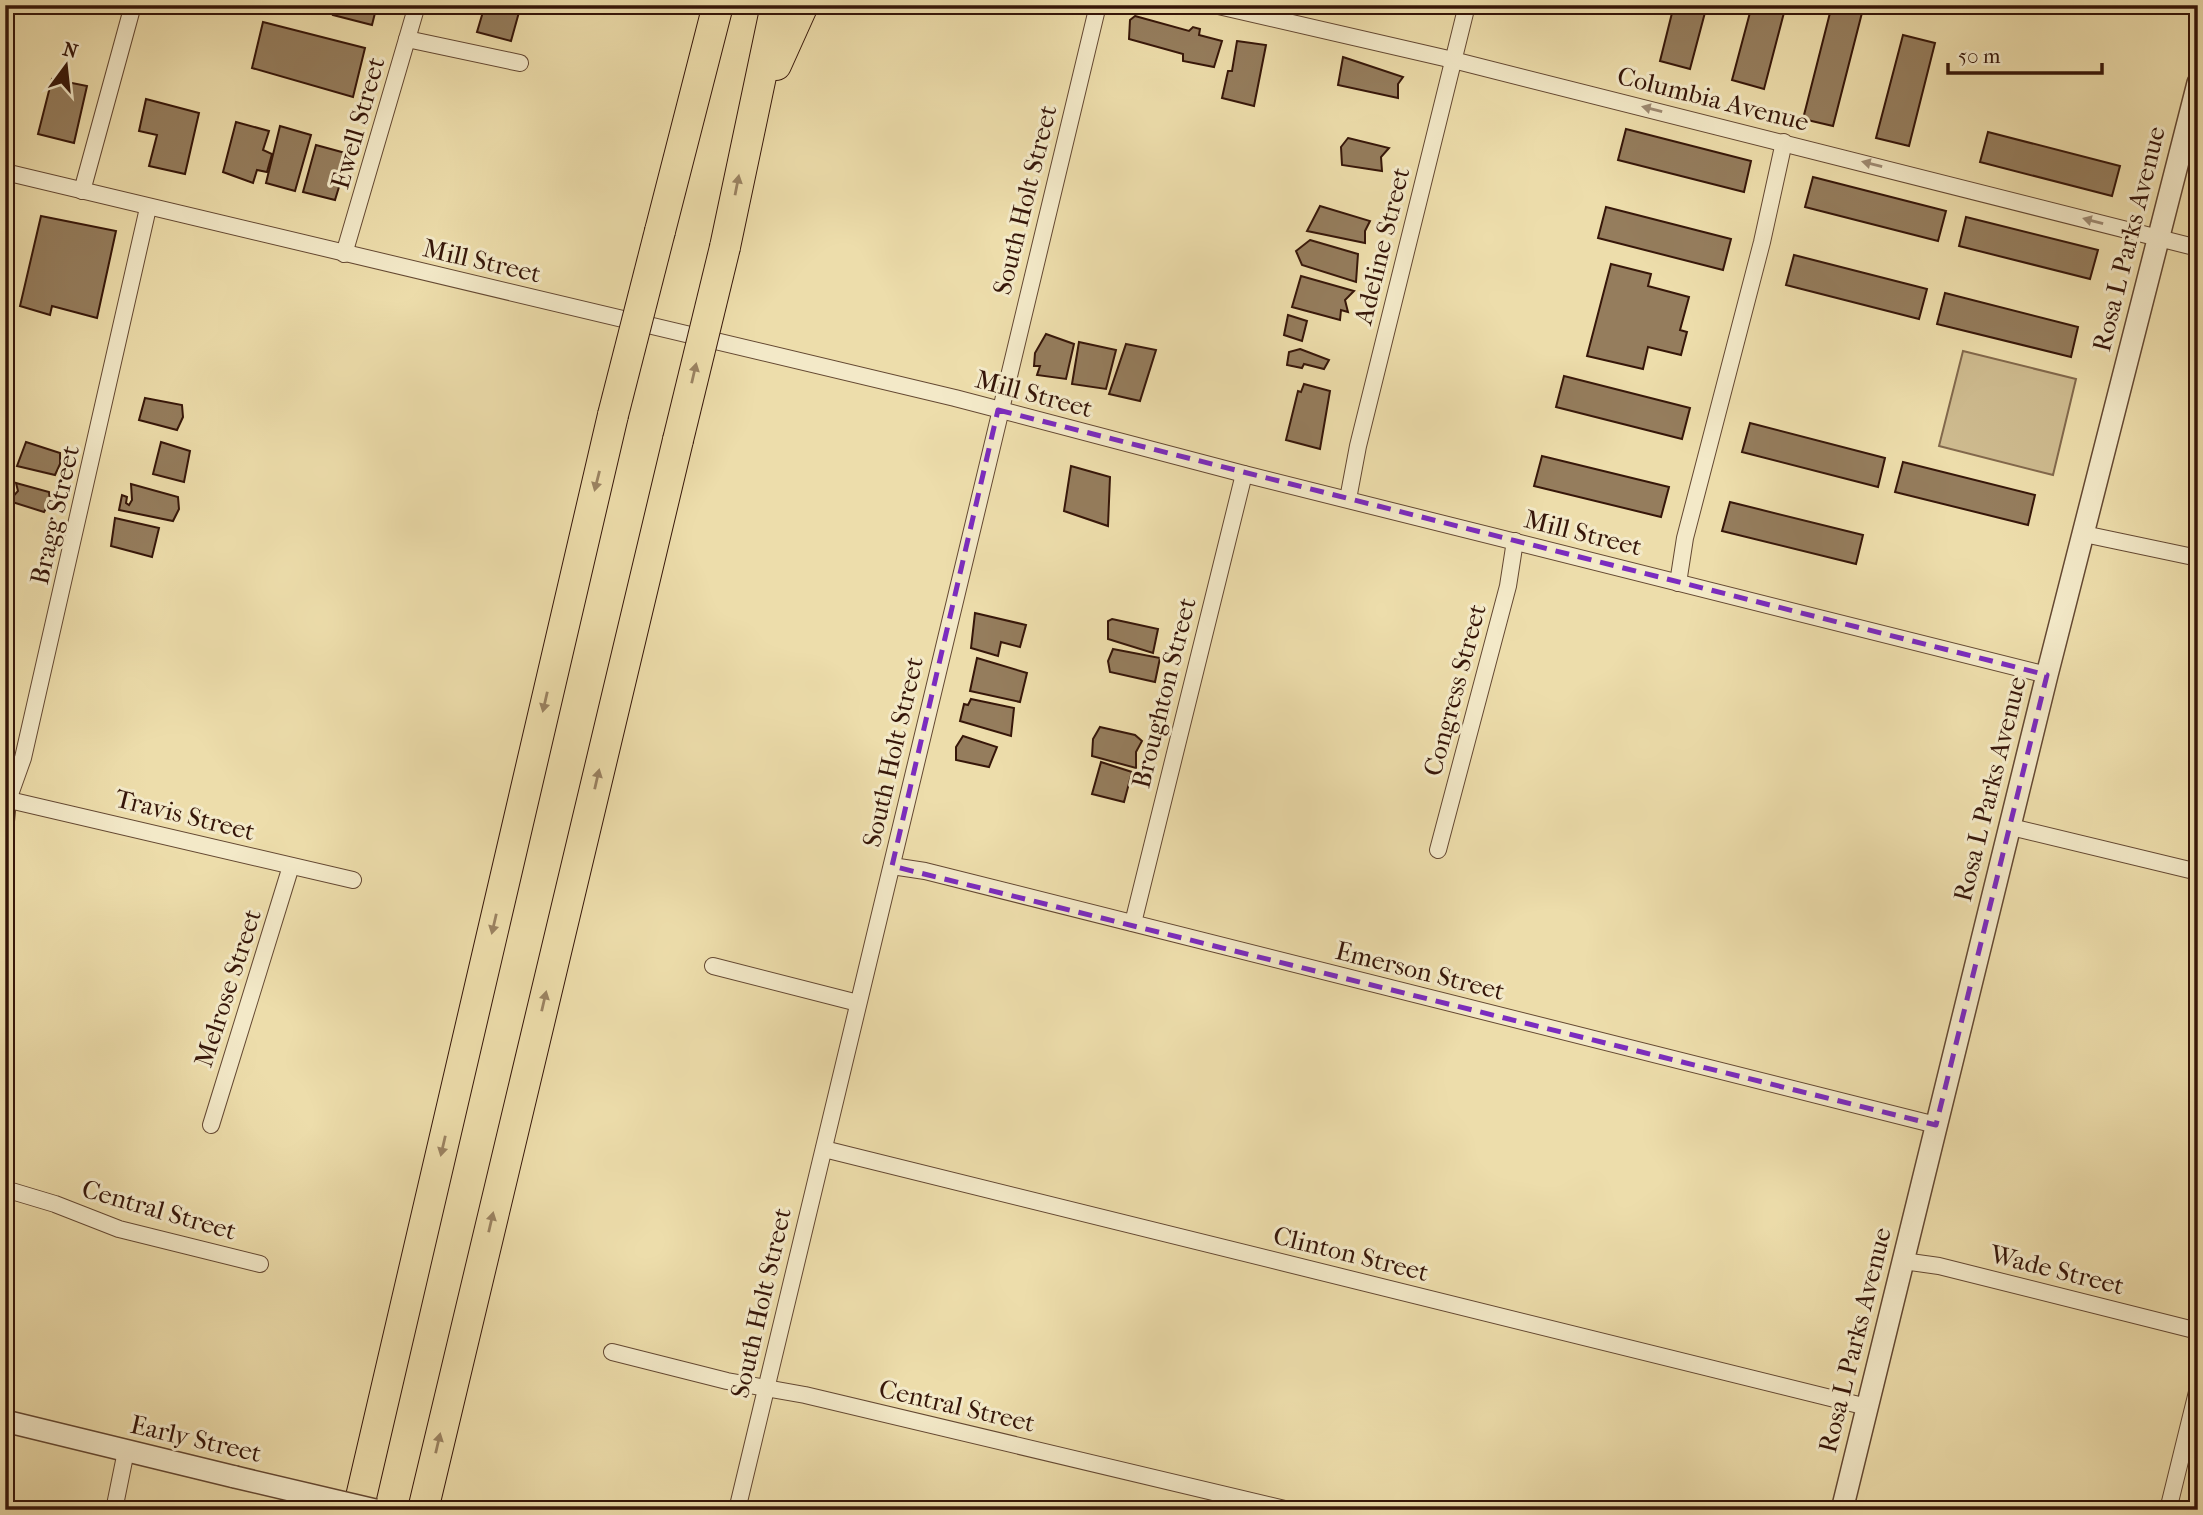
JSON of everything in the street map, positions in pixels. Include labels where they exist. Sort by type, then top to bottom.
[{"type":"highway","points":[[688,122],[698,5]]},
{"type":"highway","points":[[358,1510],[613,415],[718,5]]},
{"type":"highway","points":[[423,1510],[724,247],[776,5]]},
{"type":"highway","points":[[749,122],[803,5]]},
{"type":"street","points":[[82,191],[133,5]]},
{"type":"street","name":"Ewell Street","points":[[344,254],[417,5]]},
{"type":"street","name":"South Holt Street","points":[[737,1510],[892,866],[998,410],[1098,5]]},
{"type":"street","name":"Columbia Avenue","points":[[1214,5],[1453,60],[2198,248]]},
{"type":"street","name":"Adeline Street","points":[[1348,499],[1357,446],[1467,5]]},
{"type":"street","points":[[407,39],[520,63]]},
{"type":"street","name":"Rosa L Parks Avenue","points":[[1842,1510],[2047,675],[2198,83]]},
{"type":"street","points":[[1678,583],[1685,538],[1762,242],[1784,142]]},
{"type":"street","name":"Mill Street","points":[[5,172],[998,410],[2047,675]]},
{"type":"street","name":"Bragg Street","points":[[5,832],[6,799],[26,745],[148,208]]},
{"type":"street","name":"Broughton Street","points":[[1133,923],[1244,474]]},
{"type":"street","points":[[2084,534],[2198,558]]},
{"type":"street","name":"Congress Street","points":[[1438,850],[1508,586],[1515,541]]},
{"type":"street","name":"Travis Street","points":[[6,799],[353,880]]},
{"type":"street","points":[[2011,827],[2198,872]]},
{"type":"street","name":"Melrose Street","points":[[211,1125],[291,866]]},
{"type":"street","name":"Emerson Street","points":[[892,866],[1133,923],[1937,1125]]},
{"type":"street","points":[[713,966],[859,1003]]},
{"type":"street","name":"Clinton Street","points":[[824,1149],[1867,1407]]},
{"type":"street","name":"Central Street","points":[[5,1188],[119,1229],[260,1264]]},
{"type":"street","name":"Wade Street","points":[[1903,1261],[1939,1266],[2198,1331]]},
{"type":"street","name":"Central Street","points":[[612,1352],[1289,1510]]},
{"type":"street","points":[[2168,1510],[2198,1388]]},
{"type":"street","name":"Early Street","points":[[5,1421],[375,1510]]},
{"type":"street","points":[[114,1510],[126,1451]]},
{"type":"highlighted area","points":[[998,410],[2047,675],[1936,1125],[892,866]]},
{"type":"shaded area","points":[[1963,351],[2076,379],[2053,475],[1939,446]]},
{"type":"building","points":[[337,5],[377,5],[372,25],[333,15]]},
{"type":"building","points":[[485,5],[521,5],[511,41],[477,32]]},
{"type":"building","points":[[1674,5],[1707,5],[1690,69],[1660,61]]},
{"type":"building","points":[[1752,5],[1786,5],[1764,89],[1732,80]]},
{"type":"building","points":[[1832,5],[1864,5],[1833,126],[1803,119]]},
{"type":"building","points":[[1135,16],[1189,31],[1193,27],[1200,29],[1199,35],[1222,41],[1214,67],[1183,61],[1183,54],[1129,39],[1130,20]]},
{"type":"building","points":[[263,22],[365,48],[353,97],[252,68]]},
{"type":"building","points":[[1903,35],[1935,43],[1909,146],[1876,138]]},
{"type":"building","points":[[1237,41],[1266,45],[1254,106],[1222,98],[1228,71],[1232,71]]},
{"type":"building","points":[[1343,57],[1403,77],[1398,84],[1398,98],[1338,85]]},
{"type":"building","points":[[52,79],[87,86],[74,143],[38,134]]},
{"type":"building","points":[[146,99],[199,113],[185,174],[149,166],[157,135],[139,131]]},
{"type":"building","points":[[236,122],[269,131],[263,150],[272,154],[267,172],[257,170],[253,183],[223,172]]},
{"type":"building","points":[[280,126],[311,135],[295,191],[266,183]]},
{"type":"building","points":[[1626,129],[1751,161],[1744,192],[1618,160]]},
{"type":"building","points":[[1988,132],[2120,166],[2112,196],[1980,162]]},
{"type":"building","points":[[1348,138],[1389,148],[1381,157],[1382,171],[1342,165],[1341,147]]},
{"type":"building","points":[[316,145],[349,154],[335,200],[303,192]]},
{"type":"building","points":[[1813,177],[1946,211],[1938,241],[1805,207]]},
{"type":"building","points":[[1320,206],[1370,221],[1365,231],[1365,243],[1307,231]]},
{"type":"building","points":[[1606,207],[1731,239],[1723,270],[1598,238]]},
{"type":"building","points":[[41,216],[116,231],[97,318],[52,306],[50,315],[20,306]]},
{"type":"building","points":[[1966,217],[2098,250],[2090,279],[1959,246]]},
{"type":"building","points":[[1310,240],[1358,254],[1356,282],[1302,265],[1296,251]]},
{"type":"building","points":[[1794,255],[1927,289],[1919,319],[1786,285]]},
{"type":"building","points":[[1611,264],[1651,274],[1648,286],[1689,297],[1680,330],[1687,332],[1681,355],[1648,347],[1643,369],[1587,356]]},
{"type":"building","points":[[1301,276],[1354,291],[1345,300],[1348,312],[1341,310],[1340,320],[1292,307]]},
{"type":"building","points":[[1945,293],[2078,327],[2071,357],[1937,324]]},
{"type":"building","points":[[1288,315],[1307,321],[1302,341],[1284,335]]},
{"type":"building","points":[[1046,334],[1074,344],[1066,379],[1037,375],[1040,366],[1034,366],[1035,353]]},
{"type":"building","points":[[1079,342],[1116,350],[1106,389],[1072,384]]},
{"type":"building","points":[[1126,344],[1156,350],[1140,401],[1109,394]]},
{"type":"building","points":[[1300,349],[1329,360],[1324,369],[1304,364],[1302,368],[1287,365],[1289,352]]},
{"type":"building","points":[[1564,376],[1690,408],[1682,439],[1556,407]]},
{"type":"building","points":[[1304,384],[1330,391],[1320,449],[1286,440],[1298,391],[1301,392]]},
{"type":"building","points":[[145,398],[182,405],[183,417],[177,430],[139,420]]},
{"type":"building","points":[[1750,423],[1885,458],[1878,487],[1742,452]]},
{"type":"building","points":[[26,442],[60,453],[60,464],[55,475],[17,466]]},
{"type":"building","points":[[161,442],[190,451],[184,482],[153,474]]},
{"type":"building","points":[[1542,456],[1669,487],[1661,517],[1534,486]]},
{"type":"building","points":[[1903,462],[2035,495],[2028,525],[1895,492]]},
{"type":"building","points":[[1071,466],[1110,477],[1108,526],[1064,511]]},
{"type":"building","points":[[16,483],[49,492],[50,502],[44,512],[9,501],[18,491]]},
{"type":"building","points":[[131,484],[178,497],[179,509],[173,521],[119,510],[122,495],[127,497],[126,503],[129,505],[132,500]]},
{"type":"building","points":[[1730,502],[1863,535],[1856,564],[1722,531]]},
{"type":"building","points":[[115,518],[159,528],[152,557],[111,546]]},
{"type":"building","points":[[975,613],[1026,625],[1020,647],[1001,642],[998,656],[971,648]]},
{"type":"building","points":[[1112,619],[1158,629],[1153,653],[1108,639],[1108,621]]},
{"type":"building","points":[[1113,649],[1160,658],[1155,682],[1110,672],[1108,661]]},
{"type":"building","points":[[977,658],[1027,673],[1020,702],[970,691]]},
{"type":"building","points":[[971,699],[1014,708],[1011,736],[960,721],[964,704],[968,705]]},
{"type":"building","points":[[1100,727],[1135,735],[1142,741],[1136,752],[1136,768],[1092,756],[1093,739]]},
{"type":"building","points":[[963,736],[997,747],[989,767],[956,760],[956,747]]},
{"type":"building","points":[[1101,762],[1132,772],[1124,802],[1092,794]]}]
